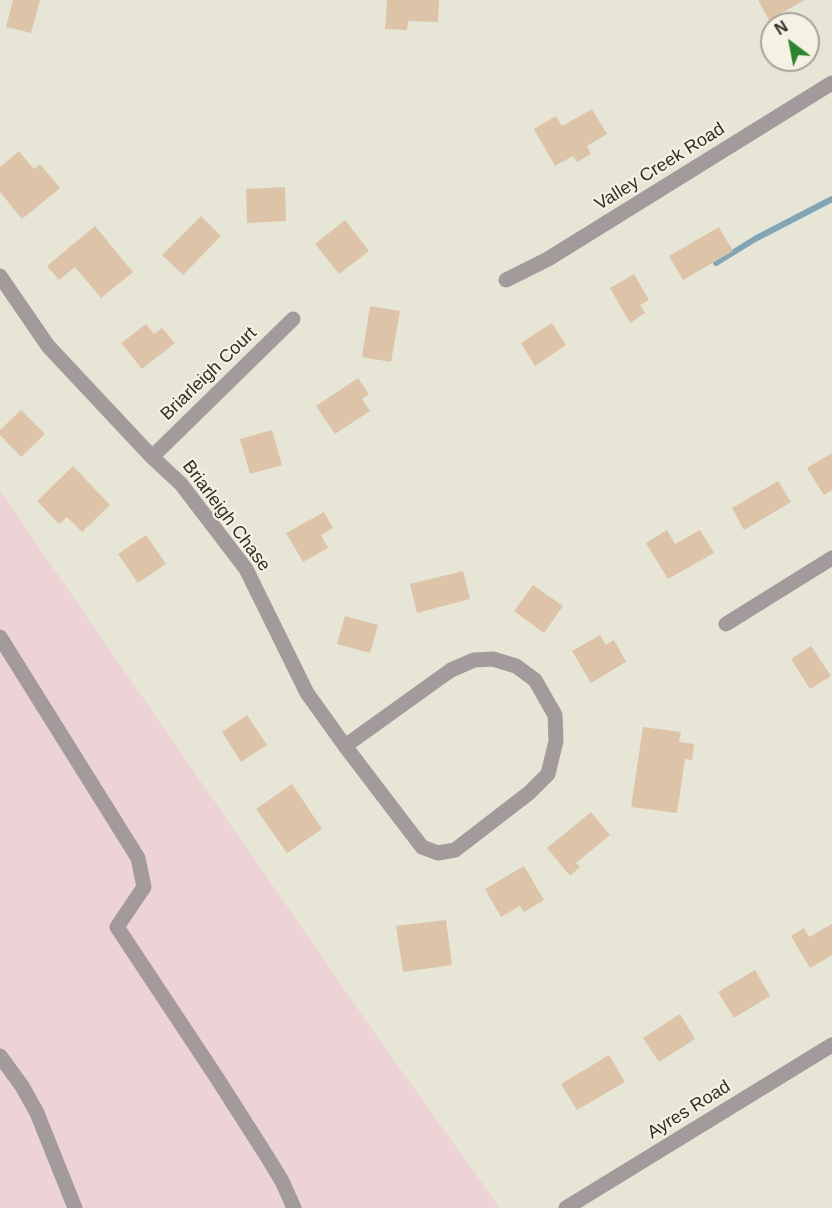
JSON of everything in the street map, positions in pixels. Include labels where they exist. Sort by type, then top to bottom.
[{"type":"street","name":"Valley Creek Road","points":[[506,280],[548,260],[832,82]]},
{"type":"street","name":"Briarleigh Chase","points":[[0,276],[48,346],[152,457],[181,484],[246,569],[308,693],[345,746],[422,847],[438,853],[455,850],[529,793],[548,774],[556,741],[555,715],[535,680],[516,666],[493,659],[474,660],[451,670],[345,746]]},
{"type":"street","name":"Briarleigh Court","points":[[152,457],[293,319]]},
{"type":"street","points":[[726,624],[832,558]]},
{"type":"street","points":[[0,637],[138,858],[144,887],[117,927],[250,1130],[282,1181],[294,1208]]},
{"type":"street","name":"Ayres Road","points":[[566,1208],[832,1045]]},
{"type":"street","points":[[0,1056],[22,1086],[37,1113],[75,1208]]},
{"type":"shaded area","points":[[0,491],[378,1038],[500,1208],[0,1208]]},
{"type":"building","points":[[13,0],[40,0],[31,33],[6,27]]},
{"type":"building","points":[[387,0],[439,0],[438,22],[408,21],[407,30],[385,29]]},
{"type":"building","points":[[758,0],[805,0],[783,12],[765,12]]},
{"type":"building","points":[[592,109],[607,134],[587,146],[591,154],[577,162],[573,156],[555,166],[534,129],[556,116],[562,126]]},
{"type":"building","points":[[19,151],[34,169],[40,164],[60,188],[22,219],[0,192],[0,167]]},
{"type":"building","points":[[285,187],[286,221],[247,223],[246,189]]},
{"type":"building","points":[[201,216],[221,236],[183,275],[162,255]]},
{"type":"building","points":[[345,220],[369,251],[339,274],[315,244]]},
{"type":"building","points":[[95,226],[133,272],[101,298],[75,267],[59,280],[47,266]]},
{"type":"building","points":[[719,227],[733,251],[683,280],[669,256]]},
{"type":"building","points":[[634,274],[649,300],[640,305],[645,313],[630,323],[610,288]]},
{"type":"building","points":[[370,306],[400,311],[391,362],[362,357]]},
{"type":"building","points":[[552,323],[566,345],[535,366],[521,343]]},
{"type":"building","points":[[146,324],[154,334],[162,328],[175,343],[142,369],[121,343]]},
{"type":"building","points":[[358,378],[369,394],[362,399],[370,411],[335,434],[316,406]]},
{"type":"building","points":[[21,410],[45,434],[21,457],[0,435],[0,430]]},
{"type":"building","points":[[272,430],[282,465],[250,474],[240,439]]},
{"type":"building","points":[[832,453],[832,490],[824,495],[807,468]]},
{"type":"building","points":[[73,466],[110,505],[82,532],[67,517],[59,524],[37,501]]},
{"type":"building","points":[[778,481],[791,502],[744,530],[732,508]]},
{"type":"building","points":[[324,512],[333,528],[321,535],[328,548],[303,562],[286,533]]},
{"type":"building","points":[[667,530],[675,544],[700,530],[714,553],[668,579],[646,543]]},
{"type":"building","points":[[146,535],[166,564],[138,583],[118,554]]},
{"type":"building","points":[[463,571],[470,599],[417,613],[410,584]]},
{"type":"building","points":[[533,585],[563,606],[544,633],[514,611]]},
{"type":"building","points":[[345,616],[378,625],[370,653],[337,644]]},
{"type":"building","points":[[600,635],[606,645],[614,640],[626,662],[591,683],[572,651]]},
{"type":"building","points":[[811,646],[831,676],[810,689],[791,659]]},
{"type":"building","points":[[247,715],[267,745],[241,762],[222,732]]},
{"type":"building","points":[[643,727],[681,732],[679,742],[694,744],[692,760],[685,759],[677,813],[631,807]]},
{"type":"building","points":[[292,784],[322,829],[287,853],[256,809]]},
{"type":"building","points":[[591,812],[610,835],[576,863],[580,867],[570,876],[547,848]]},
{"type":"building","points":[[524,866],[544,900],[524,912],[520,906],[501,917],[485,889]]},
{"type":"building","points":[[446,920],[452,965],[403,972],[396,926]]},
{"type":"building","points":[[832,924],[832,955],[810,968],[791,936],[804,928],[809,937]]},
{"type":"building","points":[[755,970],[770,996],[734,1018],[718,992]]},
{"type":"building","points":[[680,1014],[695,1039],[659,1062],[643,1038]]},
{"type":"building","points":[[609,1055],[625,1082],[577,1110],[561,1084]]},
{"type":"waterway","points":[[716,263],[755,239],[832,199]]}]
